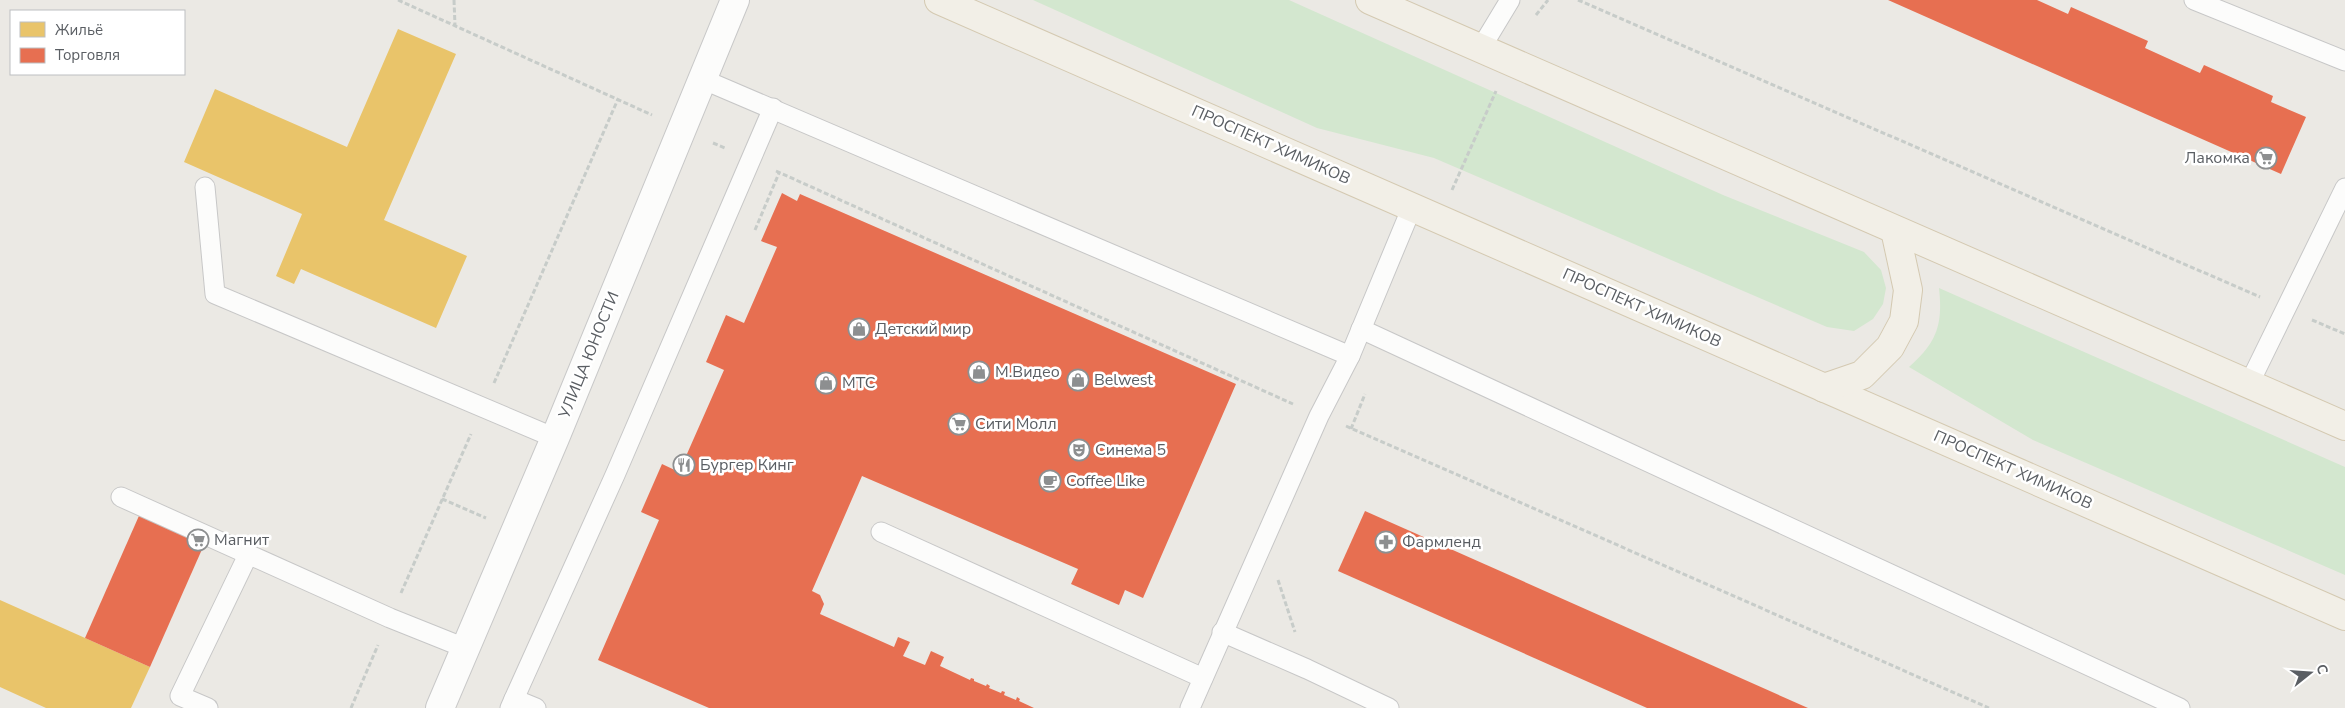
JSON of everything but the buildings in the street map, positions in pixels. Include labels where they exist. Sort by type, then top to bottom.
[{"type":"main road","name":"ПРОСПЕКТ ХИМИКОВ","points":[[939,0],[2345,616]]},
{"type":"main road","points":[[1370,0],[2345,426]]},
{"type":"main road","points":[[1824,388],[1862,375],[1890,347],[1904,321],[1908,290],[1896,230]]},
{"type":"street","name":"УЛИЦА ЮНОСТИ","points":[[440,708],[555,438],[735,0]]},
{"type":"lane","points":[[1481,48],[1510,0]]},
{"type":"lane","points":[[2194,0],[2215,4],[2345,61]]},
{"type":"lane","points":[[702,79],[1350,356]]},
{"type":"lane","points":[[536,708],[512,703],[615,475],[773,108]]},
{"type":"lane","points":[[205,187],[215,294],[555,438]]},
{"type":"lane","points":[[2249,384],[2345,188]]},
{"type":"lane","points":[[1190,708],[1319,416],[1350,356],[1412,207]]},
{"type":"lane","points":[[1361,329],[2180,708]]},
{"type":"lane","points":[[121,497],[390,618],[465,648]]},
{"type":"lane","points":[[881,532],[1203,678]]},
{"type":"lane","points":[[208,708],[180,696],[248,555]]},
{"type":"lane","points":[[1222,632],[1307,669],[1389,708]]},
{"type":"path","points":[[398,0],[1319,416],[1989,708]]},
{"type":"path","points":[[454,0],[455,26]]},
{"type":"path","points":[[1578,0],[2345,334]]},
{"type":"path","points":[[1277,577],[1307,669]]},
{"type":"green space","points":[[1033,0],[1289,0],[1723,195],[1864,252],[1881,270],[1886,288],[1883,304],[1873,319],[1854,331],[1827,327],[1434,158],[1317,128]]},
{"type":"green space","points":[[1939,288],[2345,467],[2345,575],[2033,440],[1909,367],[1926,349],[1936,332],[1940,312]]},
{"type":"place","name":"Лакомка","points":[[2266,158]]},
{"type":"place","name":"Детский мир","points":[[859,329]]},
{"type":"place","name":"М.Видео","points":[[979,372]]},
{"type":"place","name":"Belwest","points":[[1078,380]]},
{"type":"place","name":"МТС","points":[[826,383]]},
{"type":"place","name":"Сити Молл","points":[[959,424]]},
{"type":"place","name":"Синема 5","points":[[1079,450]]},
{"type":"place","name":"Бургер Кинг","points":[[684,465]]},
{"type":"place","name":"Coffee Like","points":[[1050,481]]},
{"type":"place","name":"Магнит","points":[[198,540]]},
{"type":"place","name":"Фармленд","points":[[1386,542]]}]
